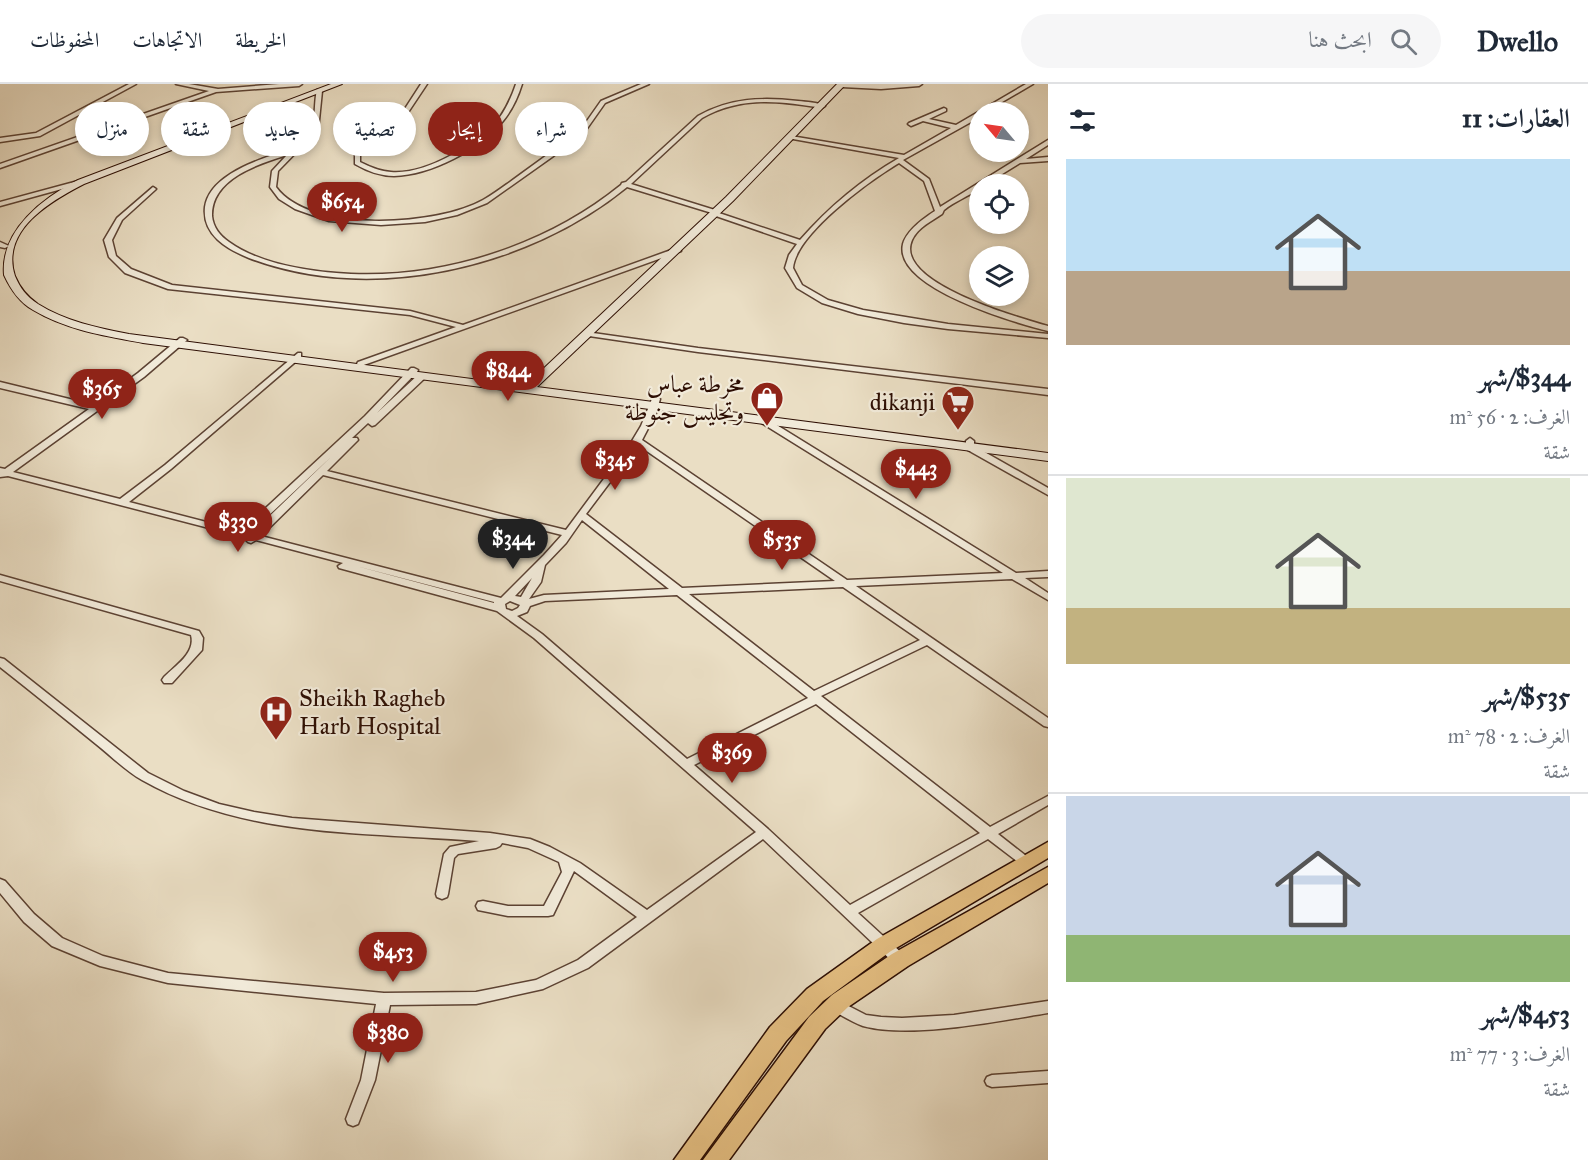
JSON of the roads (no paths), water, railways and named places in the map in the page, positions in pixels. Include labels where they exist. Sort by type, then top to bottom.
[{"type":"main road","points":[[686,1160],[778,1034],[815,995],[884,945],[1048,849]]},
{"type":"main road","points":[[715,1160],[779,1072],[817,1023],[835,1005],[900,960],[1048,874]]},
{"type":"street","points":[[0,140],[38,135],[133,84]]},
{"type":"street","points":[[179,84],[215,91]]},
{"type":"street","points":[[0,166],[215,91],[298,84]]},
{"type":"street","points":[[0,204],[81,182],[338,84]]},
{"type":"street","points":[[424,84],[399,122],[357,153],[357,163],[370,169],[396,173],[433,168],[497,124],[507,110],[519,84]]},
{"type":"street","points":[[588,123],[603,102],[646,84]]},
{"type":"street","points":[[531,386],[678,251],[793,137],[842,84],[881,87],[919,84]]},
{"type":"street","points":[[1000,102],[1030,84]]},
{"type":"street","points":[[318,102],[319,91]]},
{"type":"street","points":[[281,156],[246,170],[220,186],[208,208],[210,224],[225,243],[244,253],[290,268],[336,274],[409,273],[481,257],[563,227],[587,213],[624,184],[700,117],[717,107],[767,100],[822,106]]},
{"type":"street","points":[[911,124],[944,110]]},
{"type":"street","points":[[922,119],[956,127]]},
{"type":"street","points":[[969,120],[846,195],[792,257],[791,274],[794,281],[808,293],[829,304],[885,318],[1048,336]]},
{"type":"street","points":[[793,137],[902,159],[927,180],[939,213]]},
{"type":"street","points":[[1029,154],[1048,142]]},
{"type":"street","points":[[289,156],[273,176],[273,187],[281,198],[297,208],[322,217],[381,223],[436,219],[475,207],[549,156]]},
{"type":"street","points":[[1029,161],[1048,159]]},
{"type":"street","points":[[998,174],[1017,162]]},
{"type":"street","points":[[81,182],[30,212],[3,245],[4,266],[19,293],[33,305],[69,323],[109,334],[843,426],[1048,457]]},
{"type":"street","points":[[624,184],[802,243]]},
{"type":"street","points":[[153,189],[119,219],[108,240],[113,257],[139,277],[190,291],[410,313],[463,327]]},
{"type":"street","points":[[969,193],[914,231],[905,251],[923,277],[959,298],[1048,329]]},
{"type":"street","points":[[361,364],[678,251]]},
{"type":"street","points":[[589,334],[698,350],[1048,392]]},
{"type":"street","points":[[1,475],[96,408],[180,343]]},
{"type":"street","points":[[122,503],[296,358],[361,364],[415,374]]},
{"type":"street","points":[[549,388],[555,365]]},
{"type":"street","points":[[246,538],[415,374]]},
{"type":"street","points":[[0,385],[96,408]]},
{"type":"street","points":[[504,605],[524,578],[541,565],[581,515],[636,440],[655,402]]},
{"type":"street","points":[[763,416],[1048,597]]},
{"type":"street","points":[[636,440],[1048,723]]},
{"type":"street","points":[[969,444],[1048,451]]},
{"type":"street","points":[[969,444],[1048,492]]},
{"type":"street","points":[[246,538],[321,472],[337,452]]},
{"type":"street","points":[[321,472],[567,533]]},
{"type":"street","points":[[1,475],[122,503],[246,538]]},
{"type":"street","points":[[1,475],[504,605],[524,605],[544,598],[1048,574]]},
{"type":"street","points":[[581,515],[1026,862]]},
{"type":"street","points":[[524,605],[536,582],[541,565]]},
{"type":"street","points":[[0,578],[195,633],[198,638],[197,650],[168,680]]},
{"type":"street","points":[[504,605],[524,605]]},
{"type":"street","points":[[504,605],[764,832],[900,960]]},
{"type":"street","points":[[524,605],[538,636]]},
{"type":"street","points":[[687,764],[926,641]]},
{"type":"street","points":[[0,661],[144,776],[170,792],[205,806],[245,816],[305,824],[507,840],[533,845],[565,860],[645,916]]},
{"type":"street","points":[[848,912],[1048,800]]},
{"type":"street","points":[[0,884],[29,918],[57,942],[100,961],[168,978],[384,999],[476,998],[538,985],[583,964],[645,916],[764,832]]},
{"type":"street","points":[[442,894],[448,857],[454,850],[507,840]]},
{"type":"street","points":[[483,906],[508,911],[548,911],[567,872],[565,860]]},
{"type":"street","points":[[353,1119],[368,1080],[384,999]]},
{"type":"street","points":[[835,1005],[865,1020],[884,1024],[915,1023],[1048,1007]]},
{"type":"street","points":[[992,1081],[1048,1077]]},
{"type":"place","name":"مخرطة عباس وتجليس جنوطة","points":[[767,427]]},
{"type":"place","name":"dikanji","points":[[958,431]]},
{"type":"place","name":"Sheikh Ragheb Harb Hospital","points":[[276,741]]}]
